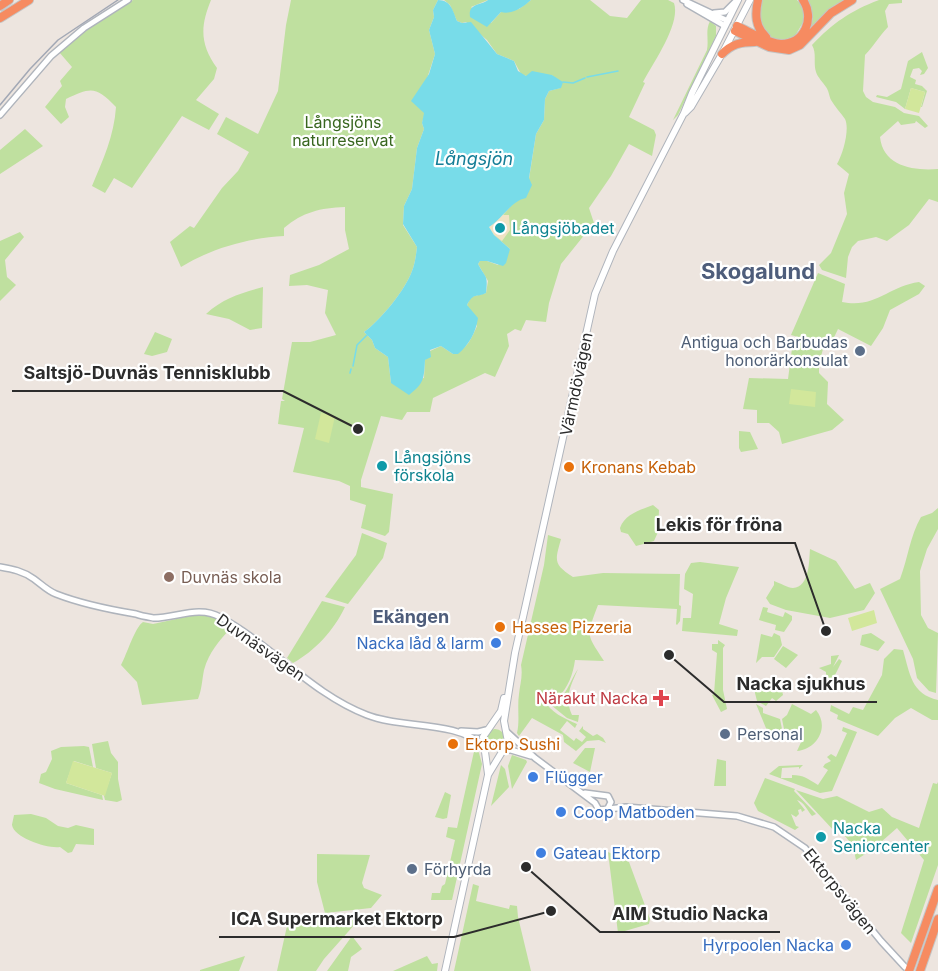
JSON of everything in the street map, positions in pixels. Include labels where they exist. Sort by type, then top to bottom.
[{"type":"highway","points":[[0,6],[9,0]]},
{"type":"highway","points":[[0,18],[29,0]]},
{"type":"highway","points":[[758,0],[756,14],[758,26],[760,32],[771,42]]},
{"type":"highway","points":[[736,28],[771,42],[789,43],[804,31],[809,19],[803,0]]},
{"type":"highway","points":[[736,28],[758,43],[777,50],[795,48],[831,14],[852,0]]},
{"type":"highway","points":[[722,54],[729,47],[738,43],[758,43]]},
{"type":"highway","points":[[907,969],[938,889]]},
{"type":"highway","points":[[920,971],[938,919]]},
{"type":"main road","name":"Värmdövägen","points":[[488,775],[483,737],[501,711],[512,670],[595,294],[613,251],[684,113],[737,0]]},
{"type":"main road","name":"Värmdövägen","points":[[684,113],[691,107],[722,54],[750,0]]},
{"type":"main road","points":[[726,23],[736,28]]},
{"type":"main road","name":"Värmdövägen","points":[[446,971],[488,775],[508,742],[504,722],[512,670]]},
{"type":"main road","points":[[488,730],[498,727],[507,732]]},
{"type":"main road","points":[[484,746],[493,752],[502,750]]},
{"type":"street","points":[[0,115],[57,50],[84,28],[128,0]]},
{"type":"street","points":[[683,0],[712,13],[726,23]]},
{"type":"street","points":[[683,0],[689,7],[726,23]]},
{"type":"street","points":[[712,13],[724,12],[737,0]]},
{"type":"street","name":"Duvnäsvägen","points":[[0,567],[27,574],[56,594],[135,614],[154,618],[202,612],[213,614],[241,631],[345,705],[381,720],[449,730],[478,732],[488,730]]},
{"type":"street","name":"Duvnäsvägen","points":[[449,730],[475,739],[484,746]]},
{"type":"street","points":[[507,732],[535,758],[595,803],[599,810],[608,808],[610,800],[603,795],[598,796],[578,790]]},
{"type":"street","points":[[502,750],[512,750],[535,758]]},
{"type":"street","points":[[595,803],[598,796]]},
{"type":"street","name":"Ektorpsvägen","points":[[610,800],[626,807]]},
{"type":"street","name":"Ektorpsvägen","points":[[608,808],[626,807],[746,817],[784,832],[805,848],[881,941],[907,969]]},
{"type":"green space","points":[[133,0],[211,0],[205,19],[204,35],[207,51],[217,68],[214,79],[196,100],[219,114],[209,130],[182,116],[132,188],[114,178],[105,193],[92,186],[110,138],[116,107],[98,92],[82,92],[66,99],[65,107],[69,117],[61,124],[45,107],[62,86],[60,81],[72,67],[59,52],[88,28]]},
{"type":"green space","name":"Långsjöns naturreservat","points":[[291,0],[438,0],[433,10],[434,17],[429,30],[435,54],[418,106],[425,113],[422,123],[424,129],[417,148],[412,189],[404,206],[403,225],[417,247],[415,262],[409,278],[392,304],[364,332],[372,340],[375,348],[388,357],[391,383],[424,378],[425,360],[430,351],[441,346],[453,354],[462,349],[470,340],[477,326],[467,305],[471,297],[486,293],[488,281],[478,264],[480,261],[487,261],[498,265],[510,249],[494,235],[503,215],[529,179],[536,134],[544,120],[545,99],[549,91],[560,88],[552,75],[526,76],[521,74],[514,61],[497,54],[487,40],[466,22],[457,21],[450,5],[444,0],[488,0],[471,7],[491,23],[501,12],[519,9],[531,0],[590,0],[610,16],[627,18],[641,0],[668,0],[674,3],[674,22],[643,82],[645,83],[629,117],[654,130],[656,135],[652,156],[629,144],[589,208],[594,223],[561,264],[549,303],[546,322],[526,320],[521,331],[515,329],[507,334],[509,346],[495,377],[485,373],[433,398],[430,412],[407,412],[402,420],[381,416],[361,480],[361,487],[393,494],[389,532],[385,536],[361,528],[366,505],[350,500],[350,486],[339,481],[293,472],[304,428],[278,424],[281,401],[285,401],[282,399],[292,342],[310,342],[336,335],[325,313],[328,290],[307,285],[289,286],[290,275],[319,265],[349,249],[345,230],[345,207],[312,212],[284,228],[284,236],[231,245],[205,254],[181,267],[170,242],[190,226],[194,228],[222,188],[238,171],[249,152],[217,134],[226,117],[258,134],[278,91]]},
{"type":"green space","points":[[759,0],[797,0],[803,7],[805,19],[795,36],[779,40],[769,37],[761,30]]},
{"type":"green space","points":[[807,0],[844,0],[832,7],[807,36],[813,18]]},
{"type":"green space","points":[[879,0],[902,0],[902,3],[889,4],[885,11],[888,27],[865,55],[863,91],[866,97],[873,102],[919,116],[928,126],[925,128],[916,121],[901,125],[898,121],[880,137],[887,155],[901,165],[919,169],[938,169],[938,202],[929,199],[909,225],[887,241],[876,237],[858,241],[852,247],[848,257],[846,278],[822,270],[819,265],[831,253],[847,214],[844,193],[849,174],[837,164],[845,142],[847,129],[845,119],[831,100],[817,74],[812,45],[843,18]]},
{"type":"green space","points":[[710,21],[716,26],[716,36],[678,115],[673,120],[707,50]]},
{"type":"green space","points":[[922,52],[928,68],[924,74],[920,75],[922,71],[919,68],[913,69],[910,77],[916,80],[915,84],[927,91],[922,107],[925,92],[911,88],[905,109],[896,102],[876,97],[877,95],[887,97],[901,89],[908,61]]},
{"type":"green space","points":[[911,88],[925,92],[919,113],[905,109]]},
{"type":"green space","points":[[25,129],[43,146],[0,174],[0,150]]},
{"type":"green space","points":[[20,232],[24,237],[5,260],[7,277],[16,285],[0,301],[0,241]]},
{"type":"green space","points":[[818,273],[845,284],[842,302],[873,300],[908,284],[919,282],[925,286],[919,294],[890,310],[883,328],[871,346],[838,329],[830,346],[791,335]]},
{"type":"green space","points":[[263,287],[262,328],[250,330],[229,319],[206,314],[226,300]]},
{"type":"green space","points":[[155,332],[172,339],[167,352],[152,356],[144,354]]},
{"type":"green space","points":[[793,341],[823,349],[819,373],[828,382],[827,404],[844,420],[832,430],[782,444],[779,432],[769,423],[757,423],[757,410],[743,409],[749,378],[788,379]]},
{"type":"green space","points":[[791,389],[816,392],[815,407],[789,404]]},
{"type":"green space","points":[[321,413],[335,416],[329,443],[315,439]]},
{"type":"green space","points":[[739,431],[750,432],[758,449],[741,452]]},
{"type":"green space","points":[[653,505],[659,510],[658,532],[654,541],[636,546],[628,534],[621,532],[622,523],[629,516]]},
{"type":"green space","points":[[938,508],[938,529],[927,549],[920,571],[921,615],[928,628],[938,633],[936,693],[929,691],[917,678],[913,659],[880,589],[900,579],[914,532],[921,517]]},
{"type":"green space","points":[[362,533],[387,543],[383,558],[348,604],[325,597],[356,555]]},
{"type":"green space","points":[[548,535],[561,539],[557,561],[562,569],[573,577],[603,573],[680,574],[679,605],[681,606],[680,621],[677,625],[677,609],[598,605],[591,623],[590,634],[604,661],[575,660],[570,680],[562,694],[558,698],[552,688],[544,700],[554,712],[577,724],[575,728],[567,721],[560,730],[574,741],[576,738],[582,742],[586,737],[579,731],[583,726],[583,729],[593,736],[597,734],[606,743],[599,740],[587,741],[576,751],[564,742],[563,735],[532,718],[519,736],[517,733],[521,665],[544,565]]},
{"type":"green space","points":[[810,549],[836,561],[855,589],[870,583],[875,593],[864,610],[830,618],[786,610],[770,604],[766,598],[774,581],[793,588],[803,583],[809,566]]},
{"type":"green space","points":[[691,563],[739,567],[726,598],[719,624],[738,630],[737,636],[682,631],[683,618],[691,618],[693,594],[684,589],[685,574]]},
{"type":"green space","points":[[322,601],[345,607],[323,639],[293,663],[287,658]]},
{"type":"green space","points":[[763,607],[768,608],[767,612],[783,617],[785,612],[792,616],[784,632],[775,630],[776,625],[759,620]]},
{"type":"green space","points":[[874,610],[877,623],[852,631],[848,618]]},
{"type":"green space","points":[[195,615],[214,618],[231,628],[209,658],[198,699],[142,705],[137,682],[121,665],[137,629],[143,622],[153,624]]},
{"type":"green space","points":[[774,633],[780,636],[782,645],[774,657],[762,657],[756,663],[761,634],[772,637]]},
{"type":"green space","points":[[871,633],[885,642],[878,651],[860,645],[862,635]]},
{"type":"green space","points":[[718,640],[725,645],[723,648],[723,690],[727,709],[721,712],[712,695],[714,694],[717,653],[712,650],[712,644],[718,644]]},
{"type":"green space","points":[[783,646],[798,655],[786,668],[774,659]]},
{"type":"green space","points":[[894,649],[903,650],[910,675],[917,688],[929,697],[938,700],[938,720],[932,720],[911,708],[895,718],[878,736],[837,719],[838,715],[830,711],[831,705],[849,714],[853,707],[863,710],[882,675],[884,659]]},
{"type":"green space","points":[[839,655],[833,667],[839,659],[842,661],[831,683],[826,680],[826,672],[819,668],[831,664],[831,656]]},
{"type":"green space","points":[[578,669],[571,686],[569,702],[572,715],[579,715],[578,722],[567,718],[551,705],[564,694]]},
{"type":"green space","points":[[753,685],[781,687],[783,695],[776,701],[772,698],[766,706],[757,701]]},
{"type":"green space","points":[[756,704],[763,708],[763,713],[780,719],[782,729],[777,737],[773,730],[768,733]]},
{"type":"green space","points":[[792,704],[811,714],[816,710],[822,723],[815,742],[797,751],[802,740],[784,729],[782,719],[787,715]]},
{"type":"green space","points":[[843,727],[857,732],[832,791],[820,793],[769,774],[779,766],[803,765],[799,769],[799,767],[782,768],[781,778],[792,778],[792,775],[800,776],[818,785],[828,770],[823,767],[831,761],[827,757],[831,754],[836,757],[847,733],[842,731]]},
{"type":"green space","points":[[495,729],[502,732],[505,739],[502,746],[495,749],[488,746],[485,739],[488,732]]},
{"type":"green space","points":[[108,741],[111,753],[118,762],[122,800],[117,802],[105,800],[104,796],[112,773],[96,768],[92,744]]},
{"type":"green space","points":[[61,747],[89,747],[93,767],[74,761],[66,783],[102,795],[103,800],[39,783],[41,774],[46,772],[52,759],[51,751]]},
{"type":"green space","points":[[475,747],[482,764],[452,900],[431,900],[432,893],[440,893],[445,884],[455,840],[446,837],[448,827],[457,828]]},
{"type":"green space","points":[[585,748],[595,748],[590,772],[573,763]]},
{"type":"green space","points":[[512,755],[527,762],[512,789],[508,766]]},
{"type":"green space","points":[[717,759],[726,761],[726,786],[714,786]]},
{"type":"green space","points":[[73,761],[112,773],[105,796],[66,783]]},
{"type":"green space","points":[[501,765],[505,769],[509,787],[491,806]]},
{"type":"green space","points":[[765,778],[795,789],[794,791],[816,814],[812,816],[804,804],[797,800],[805,810],[802,812],[801,809],[798,810],[799,814],[796,817],[791,814],[796,826],[799,827],[795,830],[758,811],[754,803]]},
{"type":"green space","points":[[938,782],[938,865],[911,943],[901,933],[924,860],[897,828],[856,860],[853,846],[841,831],[836,833],[796,790],[823,799],[837,796],[869,812],[882,808],[892,817],[919,828],[933,783]]},
{"type":"green space","points":[[445,792],[451,795],[447,818],[443,819],[435,817]]},
{"type":"green space","points":[[31,814],[46,818],[58,826],[68,828],[76,825],[94,829],[94,845],[76,844],[72,852],[68,853],[60,847],[40,844],[25,838],[14,830],[12,825],[14,815]]},
{"type":"green space","points":[[608,852],[629,862],[650,919],[649,924],[618,933]]},
{"type":"green space","points":[[317,854],[370,855],[362,883],[364,888],[382,895],[371,908],[325,913],[317,882]]},
{"type":"green space","points":[[473,884],[479,886],[476,901],[509,909],[510,905],[517,906],[531,971],[454,971]]},
{"type":"green space","points":[[363,915],[316,971],[277,971],[287,926],[324,918]]},
{"type":"green space","points":[[352,936],[362,949],[351,957],[348,971],[327,971]]},
{"type":"green space","points":[[245,956],[239,971],[200,971],[200,970]]},
{"type":"green space","points":[[427,956],[432,964],[438,963],[437,971],[393,971]]},
{"type":"sand","name":"Långsjöbadet","points":[[503,215],[509,215],[510,230],[502,241],[489,227]]},
{"type":"water","name":"Långsjön","points":[[438,0],[449,4],[457,21],[471,22],[497,54],[514,61],[518,71],[526,76],[532,71],[552,75],[563,82],[561,88],[549,91],[545,99],[544,120],[536,134],[529,178],[532,185],[526,198],[511,206],[489,227],[494,235],[510,249],[503,266],[487,261],[480,261],[478,264],[486,277],[487,287],[486,293],[473,297],[467,305],[478,318],[474,333],[458,354],[453,354],[441,346],[430,350],[431,357],[425,360],[422,380],[409,395],[391,383],[388,357],[375,348],[372,340],[364,332],[392,304],[409,278],[415,262],[417,247],[403,224],[404,206],[412,189],[417,148],[424,129],[422,123],[424,113],[411,101],[429,74],[435,54],[429,30],[434,17],[433,10]]},
{"type":"water","points":[[488,0],[531,0],[521,8],[501,12],[487,27],[470,17],[470,12],[473,7]]},
{"type":"waterway","points":[[587,77],[618,71]]},
{"type":"waterway","points":[[563,82],[573,83],[585,78]]},
{"type":"waterway","points":[[353,366],[357,345],[367,335]]},
{"type":"waterway","points":[[350,373],[351,369]]},
{"type":"railway","points":[[0,105],[58,40],[118,0]]},
{"type":"place","name":"Långsjöbadet","points":[[500,228]]},
{"type":"place","name":"Antigua och Barbudas honorärkonsulat","points":[[860,351]]},
{"type":"place","name":"Saltsjö-Duvnäs Tennisklubb","points":[[358,429]]},
{"type":"place","name":"Långsjöns förskola","points":[[382,466]]},
{"type":"place","name":"Kronans Kebab","points":[[569,467]]},
{"type":"place","name":"Duvnäs skola","points":[[169,577]]},
{"type":"place","name":"Hasses Pizzeria","points":[[500,627]]},
{"type":"place","name":"Lekis för fröna","points":[[826,631]]},
{"type":"place","name":"Nacka låd & larm","points":[[496,643]]},
{"type":"place","name":"Nacka sjukhus","points":[[669,655]]},
{"type":"place","name":"Närakut Nacka","points":[[661,698]]},
{"type":"place","name":"Personal","points":[[725,734]]},
{"type":"place","name":"Ektorp Sushi","points":[[453,744]]},
{"type":"place","name":"Flügger","points":[[533,777]]},
{"type":"place","name":"Coop Matboden","points":[[561,812]]},
{"type":"place","name":"Nacka Seniorcenter","points":[[821,837]]},
{"type":"place","name":"Gateau Ektorp","points":[[541,853]]},
{"type":"place","name":"AIM Studio Nacka","points":[[526,867]]},
{"type":"place","name":"Förhyrda","points":[[412,869]]},
{"type":"place","name":"ICA Supermarket Ektorp","points":[[551,911]]},
{"type":"place","name":"Hyrpoolen Nacka","points":[[846,945]]},
{"type":"district","name":"Skogalund","points":[[758,271]]},
{"type":"district","name":"Ekängen","points":[[411,617]]}]
